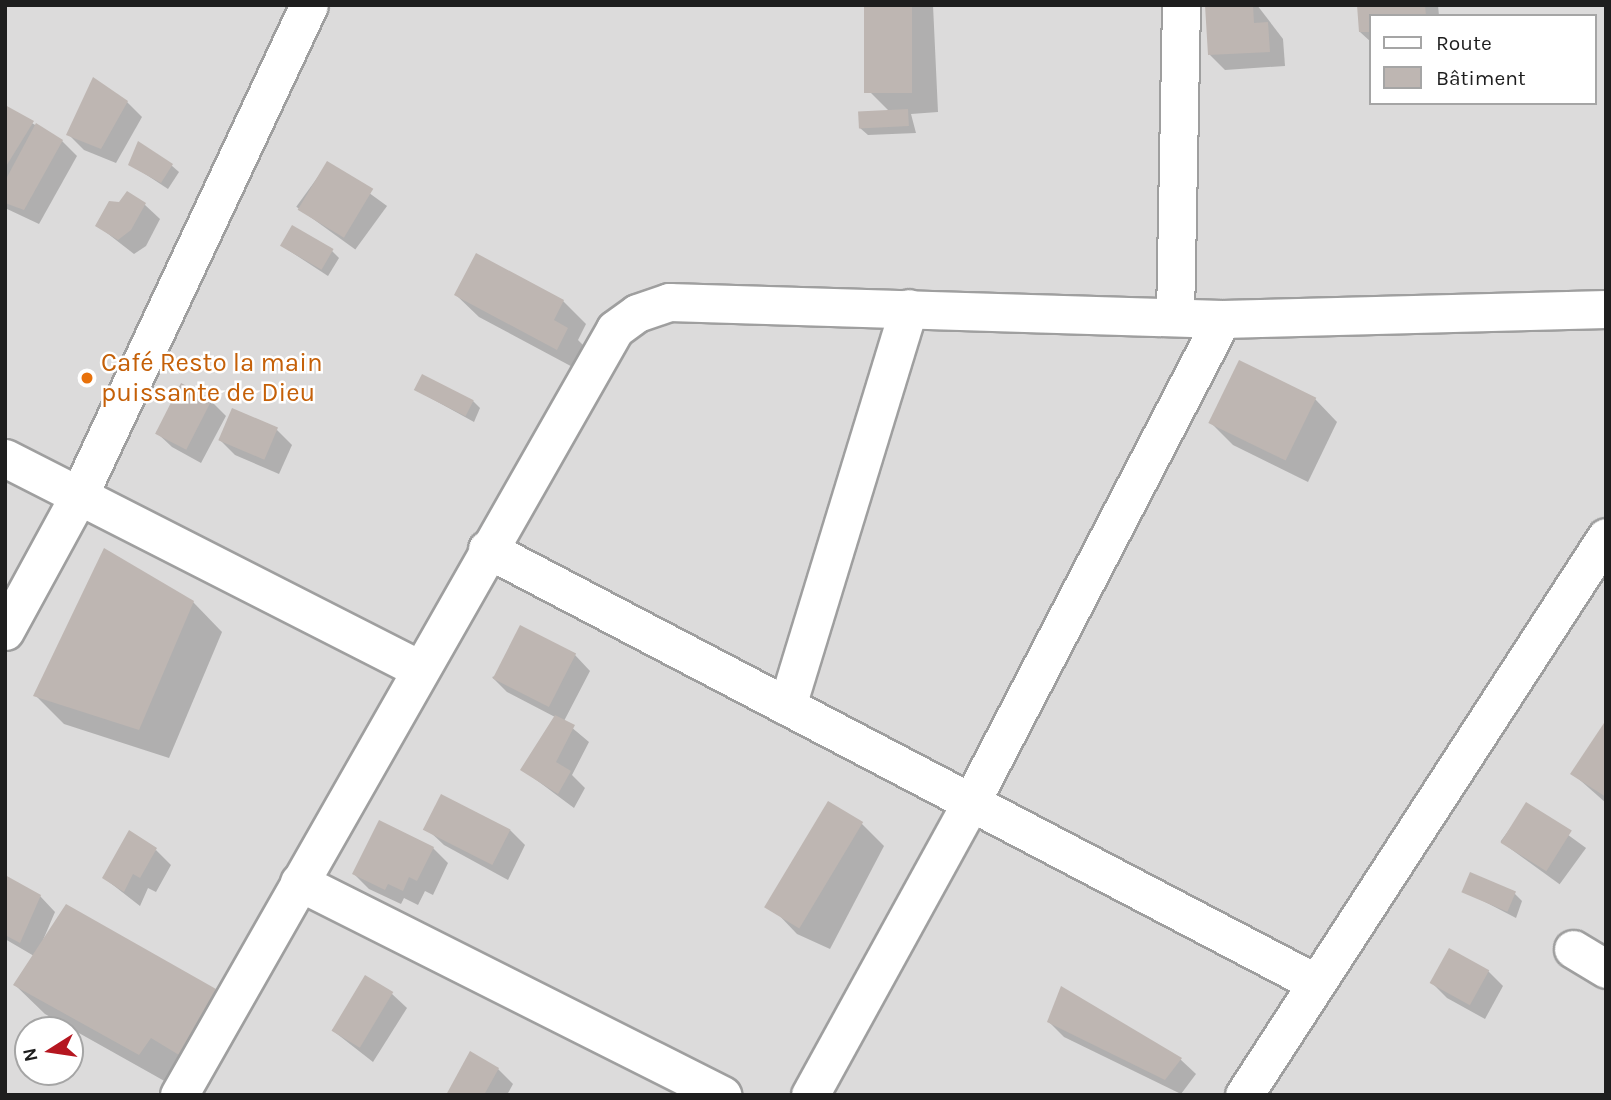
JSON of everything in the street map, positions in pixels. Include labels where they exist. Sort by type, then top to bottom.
[{"type":"street","points":[[5,631],[79,495],[309,5]]},
{"type":"street","points":[[1175,317],[1181,5]]},
{"type":"street","points":[[179,1095],[486,549],[615,329],[637,313],[669,302],[1222,319],[1606,309]]},
{"type":"street","points":[[787,706],[909,309]]},
{"type":"street","points":[[810,1095],[971,802],[1222,319]]},
{"type":"street","points":[[5,458],[419,669]]},
{"type":"street","points":[[1244,1095],[1604,545]]},
{"type":"street","points":[[486,549],[1316,983]]},
{"type":"street","points":[[299,882],[722,1095]]},
{"type":"street","points":[[1573,949],[1606,970]]},
{"type":"shaded area","points":[[5,5],[1606,5],[1606,1095],[5,1095]]},
{"type":"building","points":[[864,5],[912,5],[912,93],[864,93]]},
{"type":"building","points":[[1205,5],[1253,5],[1254,23],[1268,22],[1270,52],[1208,55]]},
{"type":"building","points":[[1357,5],[1425,5],[1426,14],[1370,14],[1370,32],[1359,32]]},
{"type":"building","points":[[93,77],[128,101],[101,149],[66,135]]},
{"type":"building","points":[[5,105],[34,121],[5,168]]},
{"type":"building","points":[[908,109],[909,126],[859,129],[858,112]]},
{"type":"building","points":[[36,123],[63,140],[24,210],[5,203],[5,181]]},
{"type":"building","points":[[138,141],[173,164],[161,183],[128,165]]},
{"type":"building","points":[[327,161],[373,189],[344,238],[298,210]]},
{"type":"building","points":[[127,191],[146,203],[131,230],[118,240],[95,226],[109,201],[119,202]]},
{"type":"building","points":[[292,225],[334,249],[322,270],[280,246]]},
{"type":"building","points":[[476,253],[564,300],[554,320],[568,328],[557,350],[454,295]]},
{"type":"building","points":[[1239,360],[1316,398],[1286,461],[1208,423]]},
{"type":"building","points":[[422,374],[474,400],[466,416],[414,390]]},
{"type":"building","points":[[181,383],[212,399],[186,450],[155,434]]},
{"type":"building","points":[[232,408],[278,428],[264,460],[218,440]]},
{"type":"building","points":[[104,548],[194,601],[139,730],[33,696]]},
{"type":"building","points":[[520,625],[576,654],[549,707],[493,678]]},
{"type":"building","points":[[555,715],[575,725],[556,762],[571,771],[558,794],[520,770]]},
{"type":"building","points":[[1606,720],[1606,797],[1570,774]]},
{"type":"building","points":[[441,794],[510,829],[492,865],[423,830]]},
{"type":"building","points":[[828,801],[863,822],[799,928],[764,907]]},
{"type":"building","points":[[1526,802],[1572,831],[1546,871],[1501,843]]},
{"type":"building","points":[[379,820],[434,847],[417,881],[409,877],[403,891],[388,884],[385,890],[352,874]]},
{"type":"building","points":[[129,830],[157,848],[140,878],[133,874],[124,892],[102,878]]},
{"type":"building","points":[[1470,872],[1516,892],[1507,912],[1461,892]]},
{"type":"building","points":[[5,875],[41,895],[20,943],[5,935]]},
{"type":"building","points":[[66,904],[216,989],[179,1055],[151,1038],[139,1055],[84,1024],[84,1016],[69,1016],[13,985]]},
{"type":"building","points":[[1449,948],[1489,970],[1470,1005],[1430,983]]},
{"type":"building","points":[[365,975],[393,992],[360,1048],[332,1031]]},
{"type":"building","points":[[1061,986],[1182,1058],[1165,1080],[1047,1022]]},
{"type":"building","points":[[470,1051],[499,1068],[484,1095],[446,1095]]},
{"type":"place","name":"Café Resto la main puissante de Dieu","points":[[87,378]]}]
